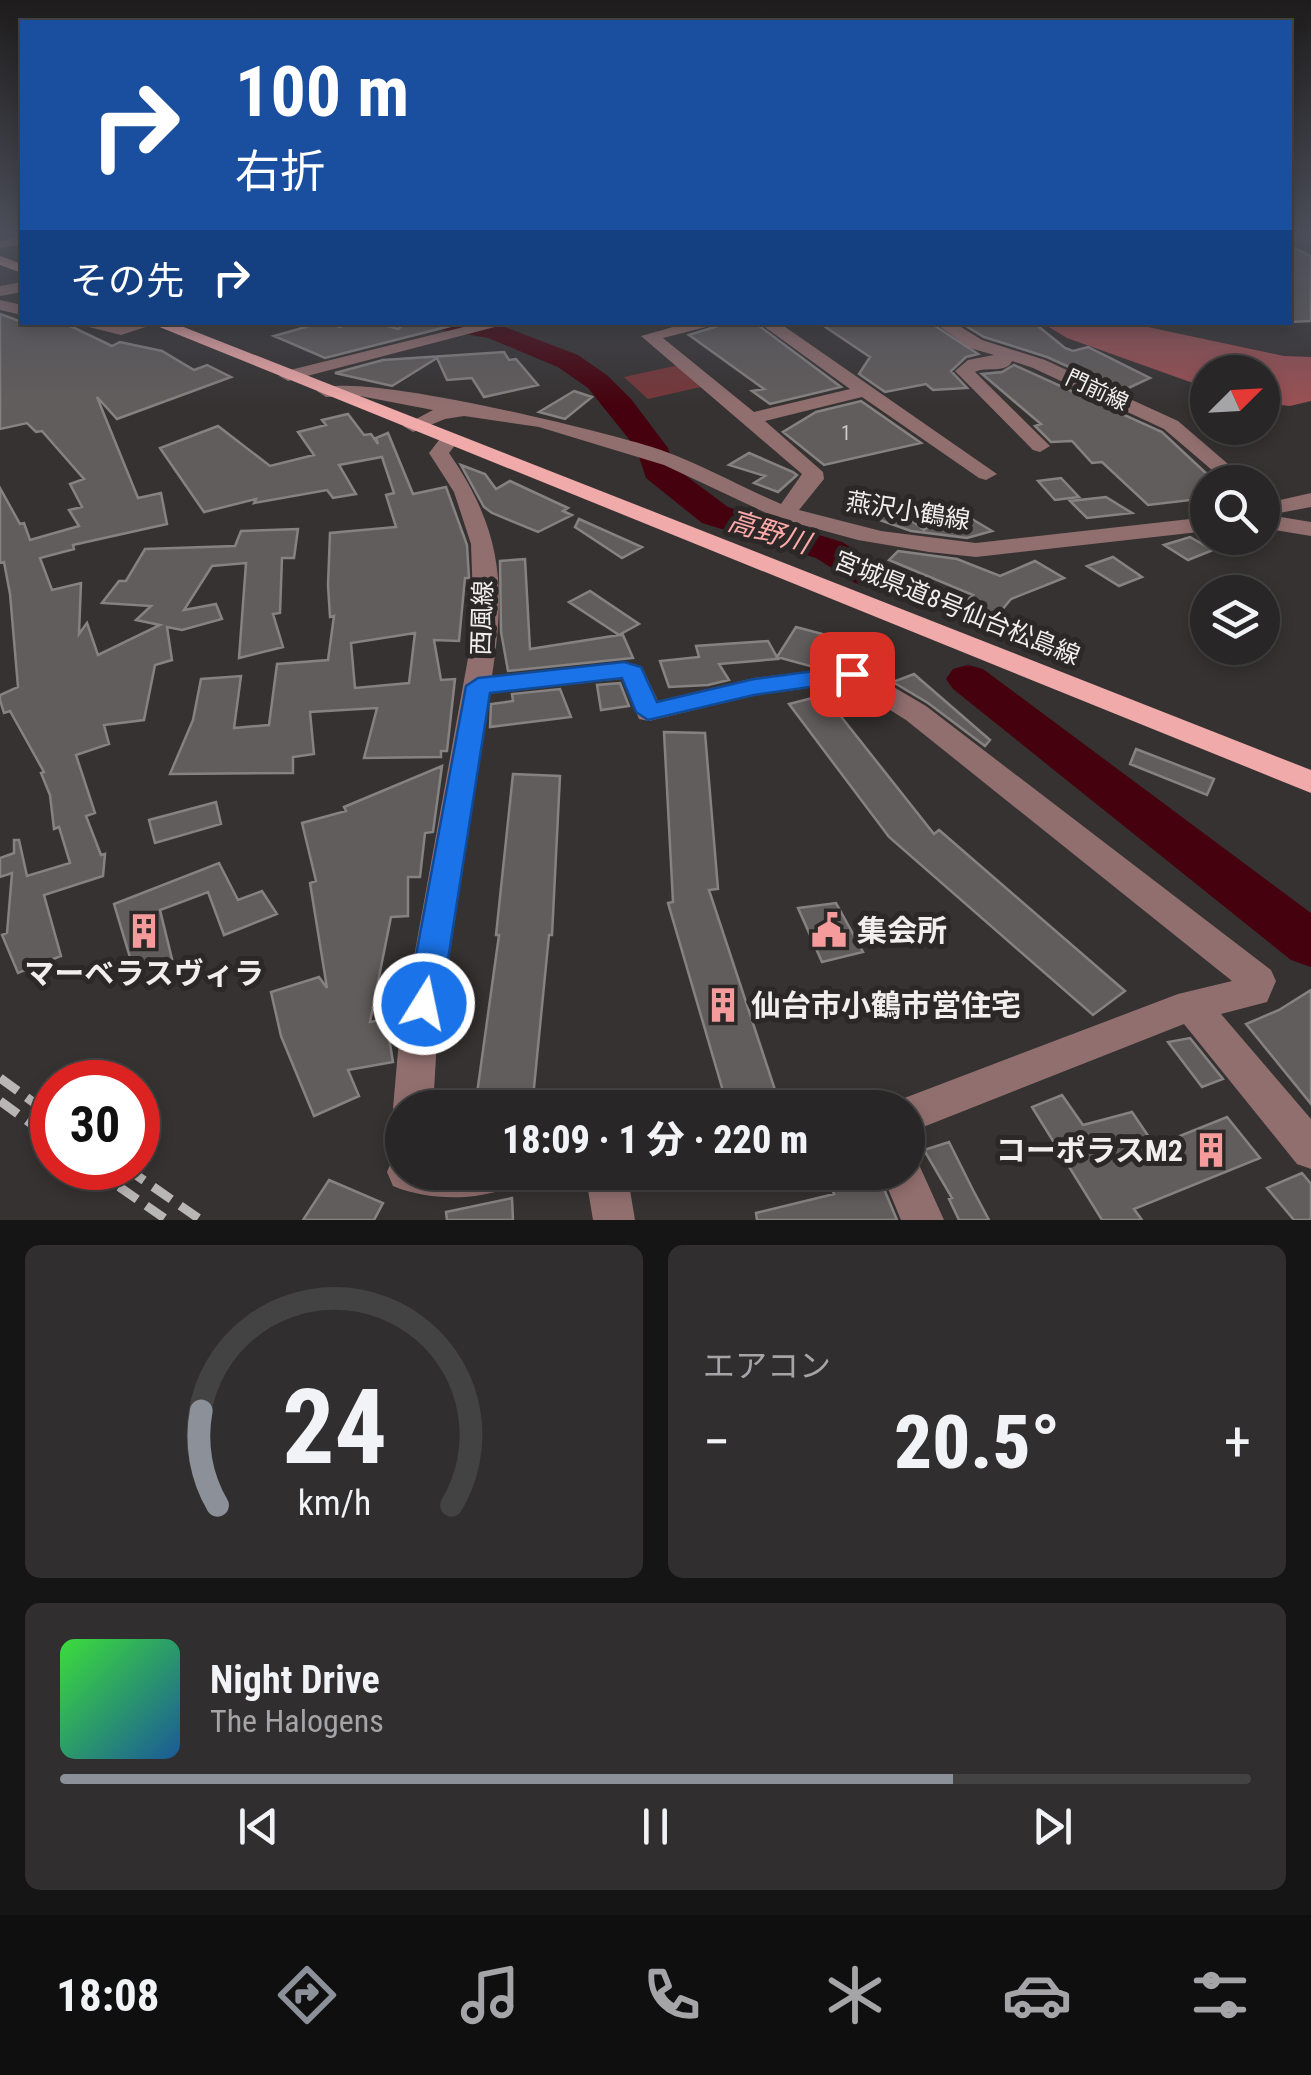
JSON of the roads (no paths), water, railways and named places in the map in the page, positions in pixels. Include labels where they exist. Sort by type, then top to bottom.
[{"type":"main road","name":"宮城県道8号仙台松島線","points":[[161,325],[1311,782]]},
{"type":"street","points":[[94,325],[121,330],[142,325]]},
{"type":"street","points":[[703,325],[650,336],[813,472],[814,480],[786,512]]},
{"type":"street","points":[[770,325],[986,474]]},
{"type":"street","name":"門前線","points":[[947,325],[1001,354],[1039,364],[1171,425],[1218,465]]},
{"type":"street","points":[[288,376],[492,326]]},
{"type":"street","points":[[1001,354],[1003,363],[974,364],[964,371],[1040,446]]},
{"type":"street","points":[[326,391],[360,390],[466,410]]},
{"type":"street","points":[[750,419],[866,391]]},
{"type":"street","points":[[410,424],[436,414],[466,410]]},
{"type":"street","name":"燕沢小鶴線","points":[[466,410],[579,434],[647,454],[786,512],[879,536],[976,550],[1190,526]]},
{"type":"street","name":"西風線","points":[[414,1090],[418,1040],[487,624],[482,544],[466,492],[438,453],[450,440]]},
{"type":"street","points":[[1280,511],[1311,500]]},
{"type":"street","points":[[1280,518],[1311,529]]},
{"type":"street","points":[[478,686],[624,670],[633,672],[648,712],[858,666],[1258,981],[1254,991],[1191,1005],[925,1108]]},
{"type":"street","points":[[1191,1005],[1311,1150]]},
{"type":"street","points":[[609,1190],[614,1220]]},
{"type":"street","points":[[910,1190],[924,1220]]},
{"type":"waterway","name":"高野川","points":[[458,325],[494,331],[568,361],[598,382],[652,448],[658,471],[715,515],[829,550],[869,575]]},
{"type":"waterway","name":"高野川","points":[[968,679],[1311,944]]},
{"type":"railway","points":[[0,1078],[30,1100]]},
{"type":"railway","points":[[0,1101],[30,1123]]},
{"type":"railway","points":[[124,1190],[167,1220]]},
{"type":"railway","points":[[158,1190],[201,1220]]},
{"type":"place","name":"集会所","points":[[829,930]]},
{"type":"place","name":"マーベラスヴィラ","points":[[144,931]]},
{"type":"place","name":"仙台市小鶴市営住宅","points":[[723,1005]]},
{"type":"place","name":"コーポラスM2","points":[[1211,1150]]}]
